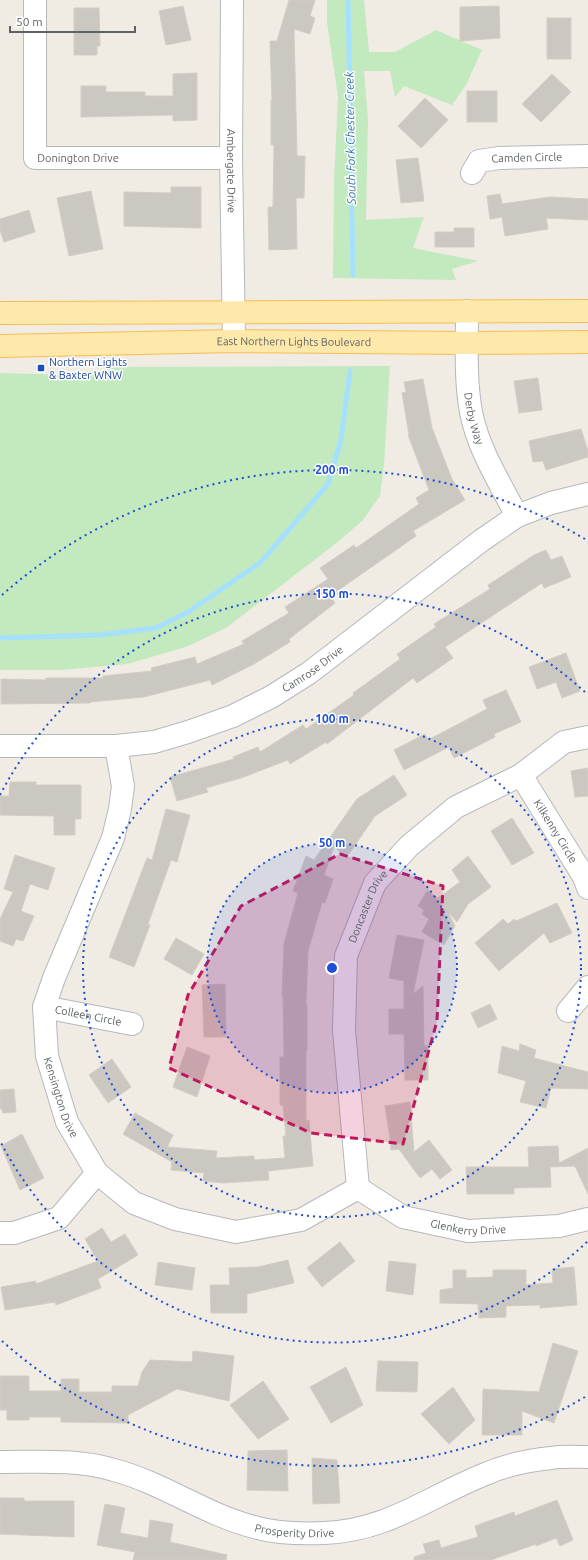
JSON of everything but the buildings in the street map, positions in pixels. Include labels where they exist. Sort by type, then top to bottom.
[{"type":"main road","points":[[0,313],[588,311]]},
{"type":"main road","name":"East Northern Lights Boulevard","points":[[0,346],[234,341],[468,343],[588,342]]},
{"type":"street","name":"Donington Drive","points":[[34,0],[35,158],[231,158]]},
{"type":"street","name":"Ambergate Drive","points":[[232,0],[231,158],[232,312],[234,341]]},
{"type":"street","name":"Camden Circle","points":[[472,173],[479,161],[499,158],[588,156]]},
{"type":"street","name":"Derby Way","points":[[467,311],[467,378],[471,413],[480,442],[491,467],[517,516]]},
{"type":"street","name":"Camrose Drive","points":[[0,746],[116,746],[154,742],[233,716],[271,697],[309,673],[482,540],[517,516],[551,503],[588,494]]},
{"type":"street","name":"Doncaster Drive","points":[[358,1188],[344,1030],[346,956],[375,883],[409,846],[456,807],[521,775],[564,742],[588,736]]},
{"type":"street","name":"Kensington Drive","points":[[116,746],[123,786],[120,809],[113,838],[54,978],[44,1007],[47,1056],[67,1122],[97,1173],[134,1203],[175,1219],[236,1232],[301,1220],[358,1188]]},
{"type":"street","name":"Kilkenny Circle","points":[[521,775],[584,877],[588,888]]},
{"type":"street","points":[[568,1011],[588,988]]},
{"type":"street","name":"Colleen Circle","points":[[44,1007],[132,1024]]},
{"type":"street","points":[[0,1233],[14,1233],[59,1218],[97,1173]]},
{"type":"street","name":"Glenkerry Drive","points":[[358,1188],[403,1217],[468,1231],[560,1226],[588,1219]]},
{"type":"street","name":"Prosperity Drive","points":[[0,1462],[67,1462],[113,1469],[152,1483],[219,1515],[254,1527],[286,1532],[324,1533],[362,1529],[401,1515],[489,1472],[520,1463],[552,1458],[588,1457]]},
{"type":"highlighted area","points":[[340,854],[443,886],[437,1021],[403,1144],[311,1133],[169,1068],[188,995],[241,906]]},
{"type":"green space","points":[[327,0],[364,0],[369,52],[395,52],[436,30],[482,50],[466,85],[452,105],[404,86],[395,97],[390,71],[364,71],[368,119],[366,220],[424,217],[413,248],[478,261],[452,269],[456,280],[333,278],[334,180],[338,97],[327,22]]},
{"type":"green space","points":[[390,366],[384,464],[380,496],[363,520],[339,541],[226,628],[186,647],[127,664],[61,670],[0,670],[0,373],[79,375],[115,367]]},
{"type":"waterway","name":"South Fork Chester Creek","points":[[348,0],[353,275]]},
{"type":"waterway","name":"South Fork Chester Creek","points":[[0,638],[100,635],[156,628],[188,612],[261,562],[328,484],[341,440],[350,371]]},
{"type":"place","name":"Northern Lights & Baxter WNW","points":[[41,368]]}]
